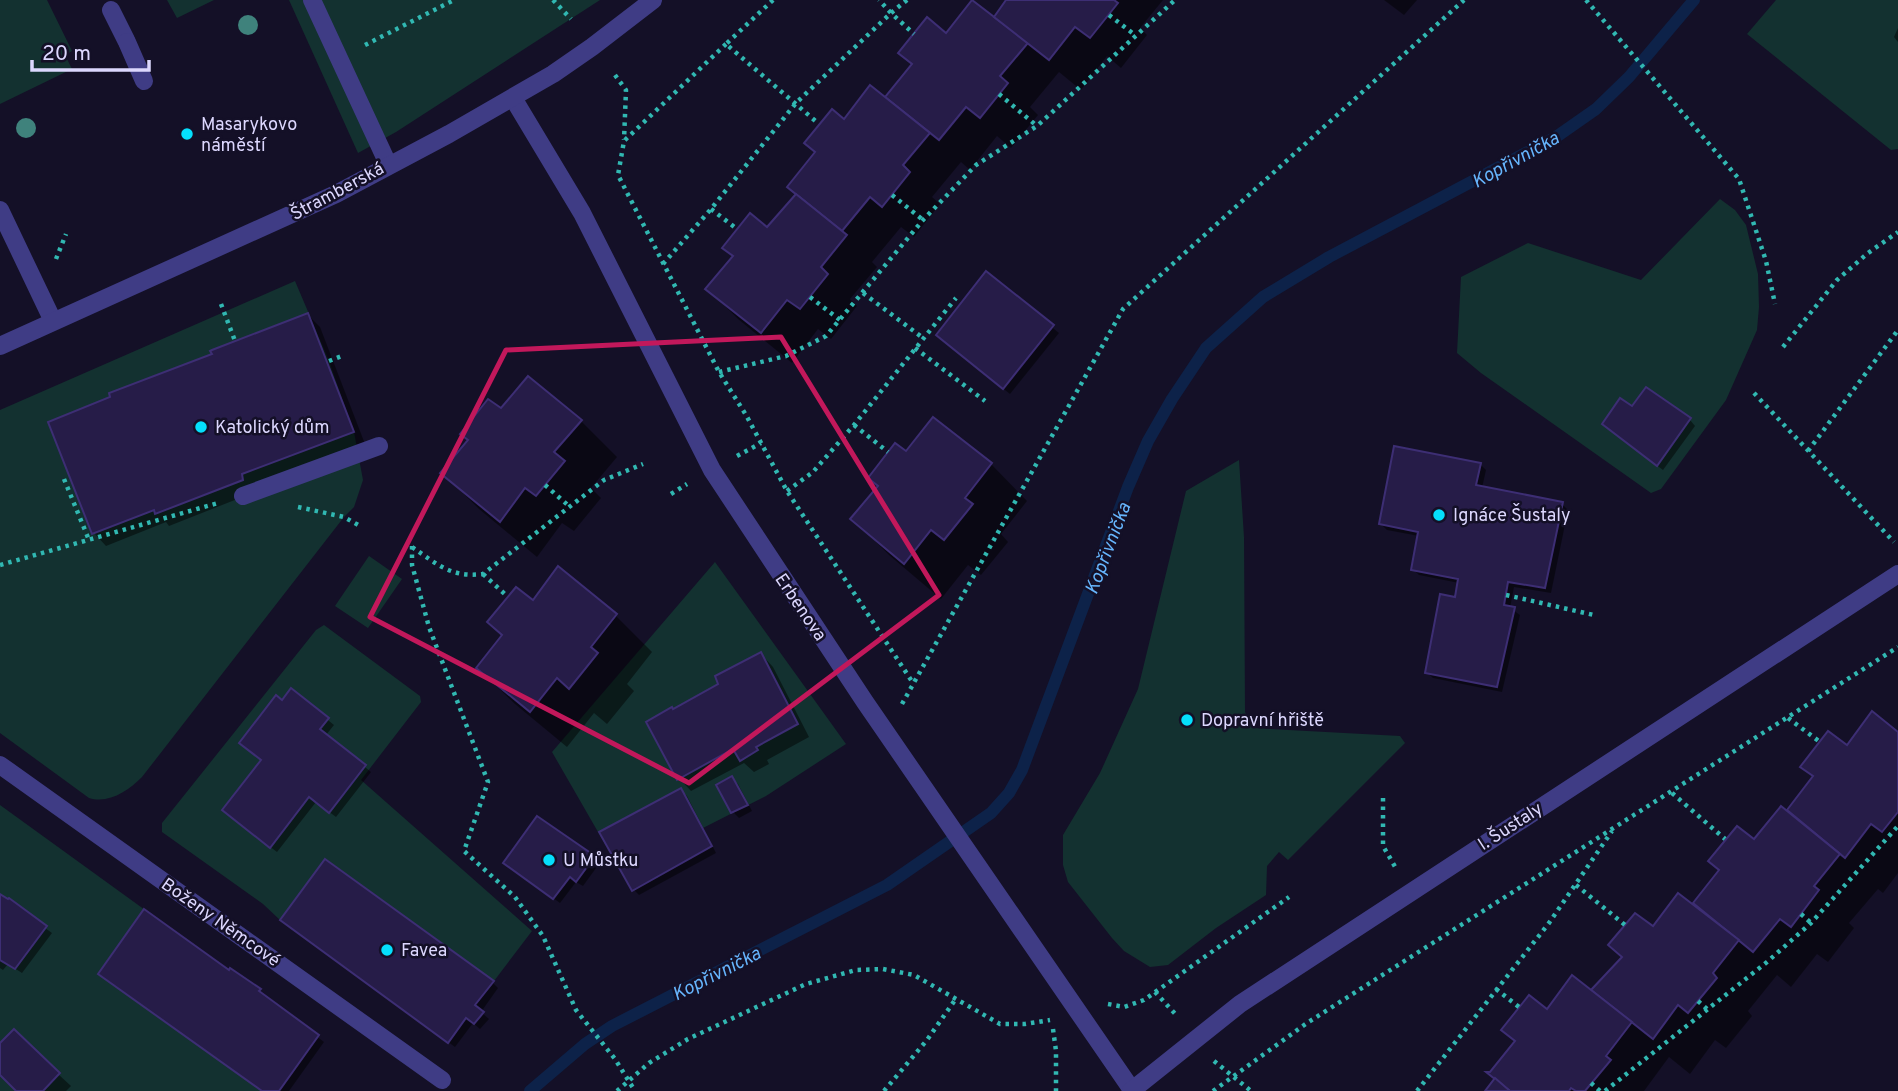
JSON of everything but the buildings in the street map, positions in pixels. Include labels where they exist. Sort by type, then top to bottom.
[{"type":"street","points":[[312,0],[388,164]]},
{"type":"street","name":"Štramberská","points":[[0,346],[336,194],[513,98],[593,47],[653,0]]},
{"type":"street","points":[[111,10],[144,80]]},
{"type":"street","name":"Erbenova","points":[[513,98],[576,202],[712,470],[775,569],[1132,1090]]},
{"type":"street","points":[[0,210],[53,321]]},
{"type":"street","points":[[243,496],[379,446]]},
{"type":"street","name":"I. Šustaly","points":[[1132,1090],[1240,1004],[1898,574]]},
{"type":"street","name":"Boženy Němcové","points":[[0,765],[442,1080]]},
{"type":"path","points":[[339,58],[454,0]]},
{"type":"path","points":[[554,0],[571,19]]},
{"type":"path","points":[[624,141],[773,0]]},
{"type":"path","points":[[879,0],[914,34]]},
{"type":"path","points":[[663,264],[796,103],[907,0]]},
{"type":"path","points":[[719,372],[786,356],[826,337],[923,220],[976,165],[1037,126],[1175,0]]},
{"type":"path","points":[[898,711],[1124,309],[1464,0]]},
{"type":"path","points":[[1586,0],[1739,179],[1766,261],[1775,304]]},
{"type":"path","points":[[1109,15],[1135,35]]},
{"type":"path","points":[[726,44],[819,124]]},
{"type":"path","points":[[615,75],[626,90],[624,141],[618,175],[719,372],[746,415],[787,491],[913,682]]},
{"type":"path","points":[[999,94],[1037,126]]},
{"type":"path","points":[[892,195],[923,220]]},
{"type":"path","points":[[711,209],[737,229]]},
{"type":"path","points":[[1783,348],[1838,280],[1868,253],[1898,232]]},
{"type":"path","points":[[863,293],[923,338]]},
{"type":"path","points":[[810,297],[840,320]]},
{"type":"path","points":[[787,491],[813,472],[956,298]]},
{"type":"path","points":[[220,304],[235,341]]},
{"type":"path","points":[[1808,452],[1898,330]]},
{"type":"path","points":[[915,348],[985,401]]},
{"type":"path","points":[[329,361],[342,356]]},
{"type":"path","points":[[1754,393],[1894,542]]},
{"type":"path","points":[[854,425],[888,452]]},
{"type":"path","points":[[635,1091],[615,1059],[576,1010],[543,936],[515,897],[464,851],[488,782],[429,627],[412,565],[412,546],[449,571],[466,576],[483,574],[604,480],[643,464]]},
{"type":"path","points":[[64,479],[89,540]]},
{"type":"path","points":[[545,485],[570,507]]},
{"type":"path","points":[[0,565],[243,496]]},
{"type":"path","points":[[294,506],[344,517],[360,526]]},
{"type":"path","points":[[483,574],[508,597]]},
{"type":"path","points":[[1506,595],[1594,615]]},
{"type":"path","points":[[1213,1091],[1307,1023],[1898,647]]},
{"type":"path","points":[[1788,718],[1820,742]]},
{"type":"path","points":[[1672,793],[1726,839]]},
{"type":"path","points":[[1383,798],[1383,846],[1410,891]]},
{"type":"path","points":[[1591,1083],[1602,1091],[1767,962],[1811,923],[1898,826],[1892,820]]},
{"type":"path","points":[[1417,1091],[1576,885],[1613,830]]},
{"type":"path","points":[[1576,885],[1625,925]]},
{"type":"path","points":[[1124,1007],[1144,1000],[1289,897]]},
{"type":"path","points":[[1801,914],[1811,923]]},
{"type":"path","points":[[617,1091],[649,1063],[688,1039],[734,1017],[806,984],[856,970],[883,969],[914,975],[1000,1024],[1052,1020],[1056,1051],[1056,1091]]},
{"type":"path","points":[[1496,989],[1519,1007]]},
{"type":"path","points":[[1155,992],[1182,1022]]},
{"type":"path","points":[[884,1091],[927,1040],[955,1000]]},
{"type":"path","points":[[1698,1001],[1707,1009]]},
{"type":"path","points":[[1213,1060],[1251,1091]]},
{"type":"highlighted area","points":[[781,337],[939,595],[689,783],[370,617],[506,350]]},
{"type":"green space","points":[[0,0],[47,0],[72,51],[65,55],[72,69],[0,104]]},
{"type":"green space","points":[[167,0],[214,0],[177,18]]},
{"type":"green space","points":[[289,0],[600,0],[396,132],[358,153]]},
{"type":"green space","points":[[1776,0],[1898,0],[1898,149],[1891,150],[1747,34]]},
{"type":"green space","points":[[1720,199],[1735,210],[1746,225],[1758,274],[1757,330],[1726,400],[1661,489],[1651,493],[1481,373],[1457,353],[1461,277],[1528,243],[1641,280]]},
{"type":"green space","points":[[295,281],[329,361],[354,432],[363,480],[354,507],[142,777],[131,787],[111,798],[89,798],[0,733],[0,410]]},
{"type":"green space","name":"Dopravní hřiště","points":[[1239,460],[1244,537],[1245,712],[1253,728],[1400,736],[1405,743],[1288,860],[1279,852],[1267,866],[1266,895],[1216,928],[1168,965],[1150,967],[1124,951],[1068,882],[1063,865],[1063,835],[1100,773],[1138,689],[1186,491]]},
{"type":"green space","points":[[369,556],[402,579],[368,628],[335,606]]},
{"type":"green space","points":[[715,562],[846,744],[766,796],[703,828],[712,846],[632,891],[552,752]]},
{"type":"green space","points":[[324,625],[420,696],[421,702],[361,780],[532,931],[494,981],[326,859],[280,920],[263,904],[162,832],[162,823],[316,630]]},
{"type":"green space","points":[[0,805],[228,970],[230,968],[261,989],[260,992],[319,1035],[279,1091],[0,1091]]},
{"type":"waterway","name":"Kopřivnička","points":[[530,1091],[585,1044],[612,1026],[887,885],[991,813],[1009,793],[1022,770],[1128,487],[1148,441],[1206,348],[1263,297],[1329,257],[1556,137],[1596,109],[1629,77],[1694,0]]},
{"type":"place","name":"Masarykovo náměstí","points":[[187,134]]},
{"type":"place","name":"Katolický dům","points":[[201,427]]},
{"type":"place","name":"Ignáce Šustaly","points":[[1439,515]]},
{"type":"place","name":"Dopravní hřiště","points":[[1187,720]]},
{"type":"place","name":"U Můstku","points":[[549,860]]},
{"type":"place","name":"Favea","points":[[387,950]]}]
